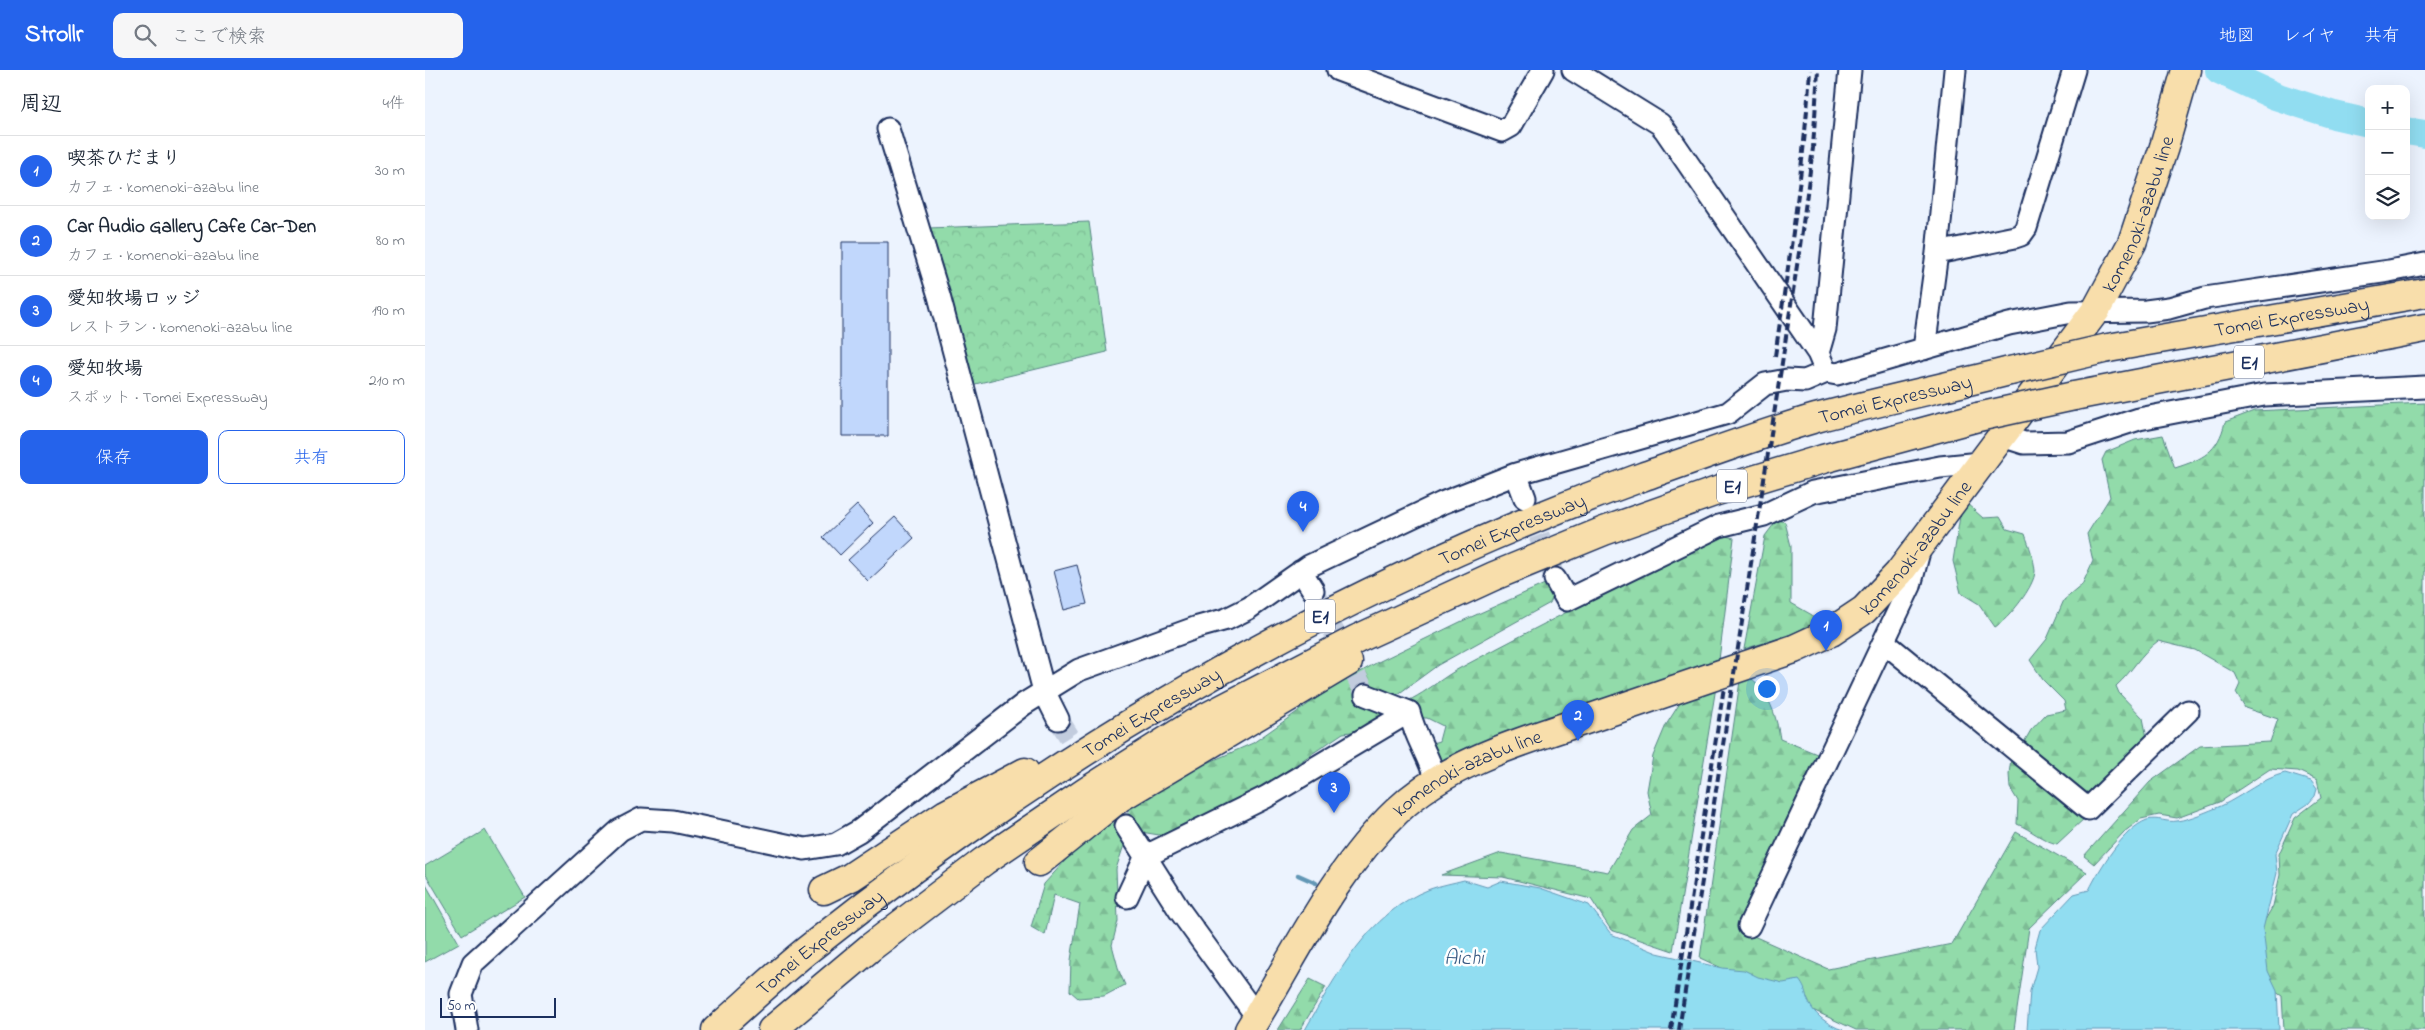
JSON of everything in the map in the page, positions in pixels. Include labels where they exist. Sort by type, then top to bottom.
[{"type":"main road","name":"komenoki-azabu line","points":[[1253,1024],[1333,888],[1369,840],[1398,810],[1436,780],[1505,748],[1794,649],[1831,632],[1864,610],[1920,548],[1980,463],[2096,310],[2132,242],[2164,147],[2186,70]]},
{"type":"main road","name":"Tomei Expressway","points":[[717,1030],[808,949],[908,872],[1099,741],[1276,638],[1364,594],[1483,539],[1592,495],[1816,418],[2108,348],[2425,293]]},
{"type":"main road","name":"Tomei Expressway","points":[[772,1030],[871,947],[984,861],[1193,724],[1357,639],[1494,576],[1604,531],[1717,491],[1823,459],[1978,417],[2074,396],[2425,328]]},
{"type":"main road","points":[[1039,862],[1119,798],[1494,576]]},
{"type":"main road","points":[[824,890],[851,877],[946,814],[1215,672]]},
{"type":"street","points":[[1338,70],[1502,131],[1511,126],[1543,70]]},
{"type":"street","points":[[1573,70],[1660,124],[1822,362],[1837,374],[2009,324],[2071,312],[2096,310],[2146,311],[2169,308],[2205,298],[2425,264]]},
{"type":"street","points":[[467,1030],[461,994],[473,963],[620,830],[641,819],[673,821],[805,850],[836,844],[859,831],[1044,691],[1079,670],[1198,627],[1227,619],[1249,608],[1301,571],[1442,503],[1517,474],[1729,413],[1765,384],[1787,380],[1805,381],[1822,362],[1850,70]]},
{"type":"street","points":[[1923,349],[1937,253],[1955,70]]},
{"type":"street","points":[[1937,253],[2021,235],[2026,228],[2074,70]]},
{"type":"street","points":[[888,130],[946,323],[1044,691],[1058,719]]},
{"type":"street","points":[[2002,436],[2024,443],[2068,442],[2139,419],[2264,395],[2425,387]]},
{"type":"street","points":[[1555,578],[1567,600],[1719,526],[1764,515],[1813,492],[1912,472],[1980,463]]},
{"type":"street","points":[[1517,474],[1525,498]]},
{"type":"street","points":[[1749,926],[1910,586],[1920,548]]},
{"type":"street","points":[[1301,571],[1313,590]]},
{"type":"street","points":[[1884,642],[2088,809],[2188,710]]},
{"type":"street","points":[[1366,694],[1409,712]]},
{"type":"street","points":[[1409,712],[1436,780]]},
{"type":"street","points":[[1127,897],[1146,856],[1266,796],[1409,712]]},
{"type":"street","points":[[1126,826],[1253,1024]]},
{"type":"green space","points":[[1089,222],[1107,352],[971,385],[928,228]]},
{"type":"green space","points":[[2425,403],[2425,1030],[2284,1030],[2282,996],[2256,979],[2252,943],[2273,906],[2280,875],[2279,854],[2295,818],[2321,798],[2317,780],[2298,771],[2270,769],[2220,802],[2177,818],[2159,815],[2141,819],[2124,832],[2094,864],[2084,856],[2150,782],[2200,746],[2270,742],[2278,719],[2245,708],[2236,693],[2240,684],[2235,673],[2195,650],[2158,641],[2116,686],[2119,693],[2143,718],[2147,738],[2093,797],[2081,799],[2020,749],[2031,730],[2046,714],[2066,710],[2064,701],[2043,680],[2030,660],[2047,639],[2064,600],[2082,585],[2093,561],[2087,534],[2110,497],[2102,460],[2106,452],[2135,440],[2163,435],[2175,468],[2208,453],[2218,441],[2225,422],[2254,411]]},
{"type":"green space","points":[[1966,503],[1983,518],[2000,517],[2007,529],[2025,534],[2034,561],[2035,571],[2031,585],[2020,602],[1995,627],[1979,604],[1961,593],[1953,561],[1960,516]]},
{"type":"green space","points":[[1777,520],[1785,522],[1791,546],[1791,603],[1812,615],[1815,623],[1787,636],[1744,649],[1765,536]]},
{"type":"green space","points":[[1722,535],[1734,538],[1719,660],[1442,760],[1421,763],[1414,748],[1439,741],[1443,726],[1427,718],[1390,718],[1367,730],[1343,733],[1255,792],[1165,836],[1141,832],[1132,818],[1117,833],[1124,845],[1116,869],[1118,921],[1112,945],[1125,985],[1104,996],[1078,998],[1070,991],[1071,960],[1080,904],[1054,895],[1045,935],[1031,927],[1044,884],[1083,841],[1149,794],[1187,772],[1253,743],[1324,693],[1376,663],[1460,622],[1547,583],[1555,592],[1550,603],[1438,665],[1379,708],[1402,704],[1412,699],[1452,673],[1494,650]]},
{"type":"green space","points":[[1741,674],[1750,678],[1764,691],[1773,710],[1780,739],[1817,754],[1818,761],[1740,930],[1828,969],[1952,944],[2016,832],[2087,872],[2029,928],[2014,1030],[1856,1030],[1700,958]]},
{"type":"green space","points":[[1717,681],[1673,951],[1611,930],[1591,899],[1503,877],[1441,875],[1501,853],[1608,872],[1633,830],[1652,815],[1647,791],[1653,756],[1666,725],[1682,700]]},
{"type":"green space","points":[[2012,751],[2086,817],[2057,844],[2017,824],[2018,801],[2010,788],[2009,774]]},
{"type":"green space","points":[[485,830],[525,897],[462,935],[425,873],[425,866]]},
{"type":"green space","points":[[425,883],[459,943],[425,962]]},
{"type":"green space","points":[[1310,979],[1326,987],[1300,1030],[1278,1030]]},
{"type":"water","points":[[2285,773],[2311,781],[2317,789],[2315,796],[2308,804],[2293,814],[2275,854],[2277,873],[2263,929],[2268,971],[2277,990],[2279,1030],[2027,1030],[2030,991],[2037,967],[2035,948],[2040,930],[2074,894],[2089,890],[2113,850],[2129,832],[2147,820],[2173,821],[2199,815],[2229,802],[2268,779]]},
{"type":"water","name":"Aichi","points":[[1464,880],[1487,887],[1501,881],[1540,888],[1589,905],[1611,934],[1657,953],[1722,968],[1744,970],[1758,977],[1783,983],[1799,980],[1804,988],[1809,1004],[1817,1014],[1826,1022],[1843,1030],[1305,1030],[1356,948],[1389,913],[1408,899],[1430,889]]},
{"type":"building","points":[[842,242],[888,242],[888,436],[842,436]]},
{"type":"building","points":[[857,505],[873,523],[840,555],[823,537]]},
{"type":"building","points":[[895,517],[914,538],[868,581],[848,560]]},
{"type":"building","points":[[1077,565],[1087,604],[1064,610],[1054,571]]},
{"type":"waterway","points":[[2219,70],[2275,96],[2334,115],[2365,122]]},
{"type":"waterway","points":[[2410,132],[2425,134]]},
{"type":"waterway","points":[[1298,875],[1316,883]]},
{"type":"tunnel","points":[[1528,505],[1555,579]]},
{"type":"tunnel","points":[[1313,590],[1366,695]]},
{"type":"tunnel","points":[[1058,719],[1126,826]]},
{"type":"railway","points":[[1775,356],[1800,178],[1810,70]]},
{"type":"railway","points":[[1679,1030],[1800,246],[1813,148],[1818,70]]},
{"type":"railway","points":[[1671,1030],[1724,687]]},
{"type":"place","name":"愛知牧場","points":[[1303,532]]},
{"type":"place","name":"喫茶ひだまり","points":[[1826,651]]},
{"type":"place","name":"Car Audio Gallery Cafe Car-Den","points":[[1578,741]]},
{"type":"place","name":"愛知牧場ロッジ","points":[[1334,813]]}]
